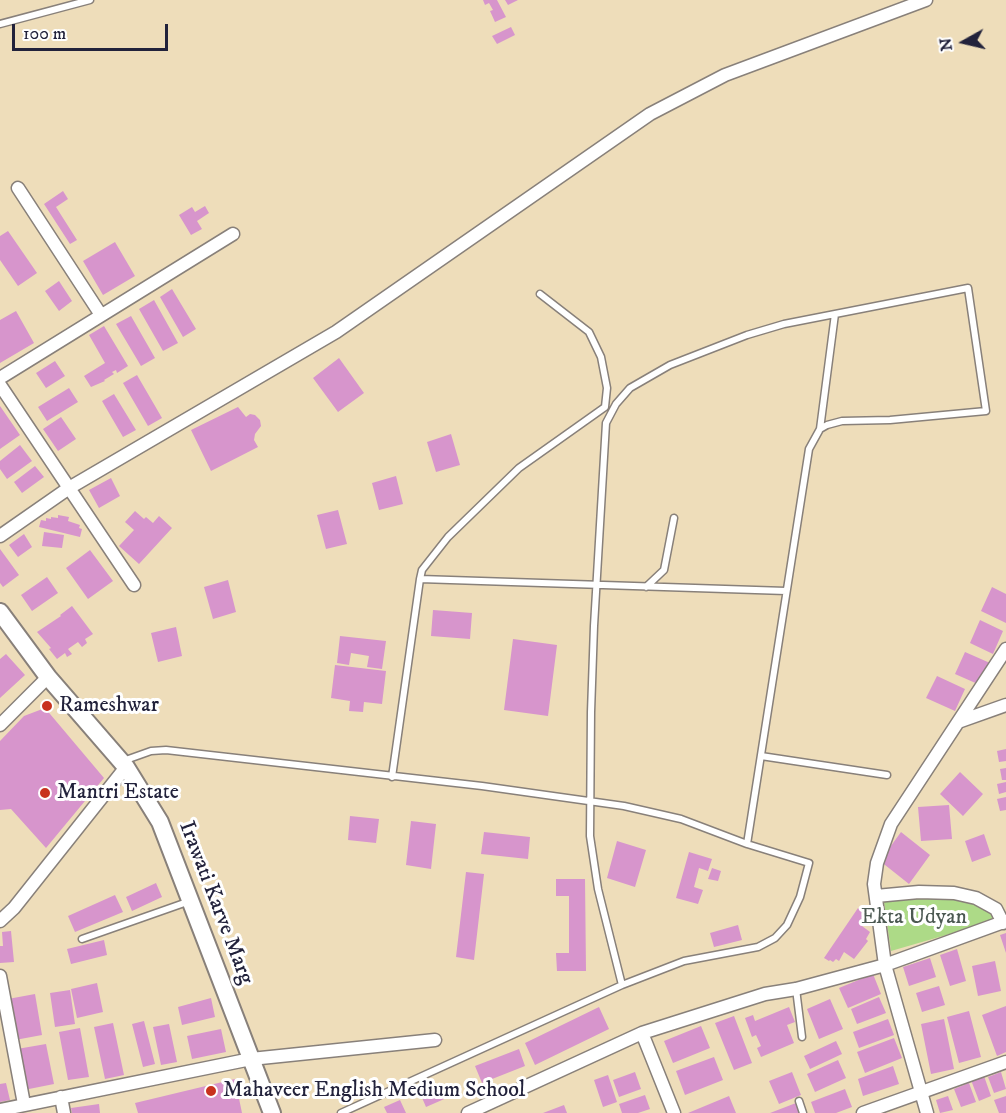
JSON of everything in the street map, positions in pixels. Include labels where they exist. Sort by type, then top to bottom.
[{"type":"main road","name":"Irawati Karve Marg","points":[[1,617],[48,677],[124,764],[160,822],[272,1113]]},
{"type":"street","points":[[0,536],[69,489],[336,332],[650,114],[724,75],[926,0]]},
{"type":"street","points":[[18,188],[101,315]]},
{"type":"street","points":[[0,378],[233,234]]},
{"type":"street","points":[[0,385],[134,585]]},
{"type":"street","points":[[927,1113],[885,965],[874,884],[877,862],[891,824],[1006,649]]},
{"type":"street","points":[[0,725],[48,677]]},
{"type":"street","points":[[958,722],[1006,705]]},
{"type":"street","points":[[0,921],[14,908],[124,764]]},
{"type":"street","points":[[468,1113],[642,1033],[765,994],[796,989],[885,965],[1004,922],[996,909],[976,898],[948,892],[876,896]]},
{"type":"street","points":[[0,976],[12,1109],[251,1059],[435,1040]]},
{"type":"street","points":[[642,1033],[674,1113]]},
{"type":"street","points":[[863,1113],[1006,1062]]},
{"type":"street","points":[[61,1097],[64,1113]]},
{"type":"lane","points":[[0,24],[90,0]]},
{"type":"lane","points":[[622,985],[593,860],[590,836],[591,712],[606,423],[630,388],[670,365],[709,349],[784,324],[968,288],[986,411],[890,420],[842,421],[820,429]]},
{"type":"lane","points":[[392,777],[422,570],[448,537],[519,468],[605,407],[607,388],[601,357],[589,332],[540,294]]},
{"type":"lane","points":[[747,844],[808,449],[820,429],[835,314]]},
{"type":"lane","points":[[646,587],[664,570],[674,518]]},
{"type":"lane","points":[[420,579],[786,591]]},
{"type":"lane","points":[[124,764],[151,751],[166,750],[482,786],[624,806],[681,819],[747,844],[809,863],[800,897],[787,925],[774,938],[758,947],[684,961],[622,985],[341,1113]]},
{"type":"lane","points":[[761,756],[887,775]]},
{"type":"lane","points":[[82,939],[190,901]]},
{"type":"lane","points":[[796,989],[802,1037]]},
{"type":"lane","points":[[799,1101],[803,1113]]},
{"type":"green space","name":"Ekta Udyan","points":[[960,894],[1003,916],[984,924],[891,951],[883,895]]},
{"type":"building","points":[[483,0],[497,0],[506,17],[495,22],[490,11],[493,10],[489,3],[485,5]]},
{"type":"building","points":[[505,0],[518,0],[508,5]]},
{"type":"building","points":[[511,27],[515,35],[497,44],[492,36]]},
{"type":"building","points":[[63,191],[68,199],[56,207],[77,240],[70,244],[44,204]]},
{"type":"building","points":[[205,206],[209,213],[197,221],[202,229],[191,235],[179,215],[192,207],[195,212]]},
{"type":"building","points":[[8,231],[37,273],[18,286],[0,260],[0,236]]},
{"type":"building","points":[[115,242],[135,276],[103,295],[83,261]]},
{"type":"building","points":[[59,281],[72,301],[59,311],[45,291]]},
{"type":"building","points":[[172,289],[196,329],[183,337],[160,297]]},
{"type":"building","points":[[154,300],[178,343],[163,351],[139,309]]},
{"type":"building","points":[[16,311],[34,343],[0,363],[0,320]]},
{"type":"building","points":[[131,316],[155,358],[141,366],[116,324]]},
{"type":"building","points":[[104,326],[128,366],[117,373],[116,370],[112,372],[114,374],[105,381],[91,387],[84,376],[105,363],[89,335]]},
{"type":"building","points":[[339,358],[364,393],[338,412],[313,378]]},
{"type":"building","points":[[55,361],[65,376],[46,388],[36,373]]},
{"type":"building","points":[[137,375],[162,418],[148,426],[123,383]]},
{"type":"building","points":[[69,388],[78,402],[47,421],[38,407]]},
{"type":"building","points":[[114,394],[136,430],[123,437],[102,401]]},
{"type":"building","points":[[0,406],[20,435],[0,449]]},
{"type":"building","points":[[238,407],[246,417],[250,414],[255,415],[260,420],[261,426],[254,440],[258,447],[211,471],[191,430]]},
{"type":"building","points":[[61,417],[76,439],[58,451],[43,429]]},
{"type":"building","points":[[451,434],[460,465],[436,472],[427,442]]},
{"type":"building","points":[[20,445],[32,461],[7,479],[0,469],[0,461]]},
{"type":"building","points":[[35,466],[44,477],[22,493],[14,482]]},
{"type":"building","points":[[396,476],[403,504],[379,510],[372,483]]},
{"type":"building","points":[[111,478],[120,496],[99,508],[89,490]]},
{"type":"building","points":[[338,510],[347,544],[326,549],[317,515]]},
{"type":"building","points":[[135,511],[153,523],[159,516],[172,528],[139,564],[119,546],[134,530],[125,522]]},
{"type":"building","points":[[58,515],[69,517],[68,521],[80,525],[79,528],[82,529],[80,537],[39,527],[41,520],[46,521],[46,518],[51,519],[51,517],[58,518]]},
{"type":"building","points":[[44,532],[64,535],[62,548],[42,546]]},
{"type":"building","points":[[24,534],[32,547],[18,557],[9,545]]},
{"type":"building","points":[[0,549],[19,575],[3,587],[0,583]]},
{"type":"building","points":[[90,550],[113,581],[88,599],[66,568]]},
{"type":"building","points":[[47,577],[58,593],[32,611],[21,595]]},
{"type":"building","points":[[228,580],[236,612],[213,619],[204,587]]},
{"type":"building","points":[[992,587],[1006,594],[1006,623],[981,611]]},
{"type":"building","points":[[72,606],[93,634],[85,639],[87,643],[82,647],[78,642],[68,649],[72,654],[67,657],[65,653],[57,659],[37,632]]},
{"type":"building","points":[[433,610],[472,613],[470,639],[431,636]]},
{"type":"building","points":[[980,620],[1003,631],[993,654],[970,643]]},
{"type":"building","points":[[176,627],[182,656],[158,662],[151,633]]},
{"type":"building","points":[[340,636],[386,641],[382,669],[367,667],[369,656],[351,653],[349,665],[337,663]]},
{"type":"building","points":[[513,639],[557,645],[548,716],[504,710]]},
{"type":"building","points":[[965,652],[990,663],[980,685],[955,674]]},
{"type":"building","points":[[6,654],[25,675],[0,698],[0,659]]},
{"type":"building","points":[[335,665],[386,671],[382,704],[364,702],[363,712],[349,711],[350,701],[331,698]]},
{"type":"building","points":[[937,676],[965,689],[955,711],[926,698]]},
{"type":"building","name":"Mantri Estate","points":[[45,708],[104,778],[46,848],[11,809],[0,810],[0,741],[24,716]]},
{"type":"building","points":[[1006,749],[1006,761],[999,762],[997,751]]},
{"type":"building","points":[[1006,768],[1006,780],[1002,780],[1000,769]]},
{"type":"building","points":[[960,772],[983,794],[963,816],[940,794]]},
{"type":"building","points":[[1006,782],[1006,792],[999,794],[997,784]]},
{"type":"building","points":[[1006,797],[1006,810],[1000,811],[997,799]]},
{"type":"building","points":[[949,805],[952,839],[921,841],[918,807]]},
{"type":"building","points":[[350,816],[379,819],[376,843],[348,840]]},
{"type":"building","points":[[411,821],[436,824],[431,869],[406,865]]},
{"type":"building","points":[[484,832],[530,837],[528,859],[481,854]]},
{"type":"building","points":[[901,832],[930,855],[909,884],[880,861]]},
{"type":"building","points":[[984,834],[991,855],[972,862],[965,841]]},
{"type":"building","points":[[617,841],[646,850],[635,887],[607,878]]},
{"type":"building","points":[[689,852],[712,859],[708,871],[699,868],[694,887],[703,890],[698,904],[676,898]]},
{"type":"building","points":[[712,868],[721,871],[718,881],[708,879]]},
{"type":"building","points":[[466,872],[484,874],[474,960],[456,957]]},
{"type":"building","points":[[556,879],[585,879],[586,971],[557,971],[556,953],[569,953],[569,896],[556,896]]},
{"type":"building","points":[[156,883],[162,897],[132,911],[126,897]]},
{"type":"building","points":[[115,895],[123,912],[75,932],[68,916]]},
{"type":"building","points":[[858,908],[865,914],[862,918],[866,921],[862,926],[870,932],[866,939],[868,941],[854,959],[844,952],[839,961],[836,959],[833,962],[824,958]]},
{"type":"building","points":[[738,925],[742,940],[714,947],[710,933]]},
{"type":"building","points":[[11,931],[14,962],[0,963],[0,946],[3,946],[2,932]]},
{"type":"building","points":[[1006,933],[1006,953],[1000,935]]},
{"type":"building","points":[[104,940],[107,955],[71,964],[67,949]]},
{"type":"building","points":[[957,949],[966,981],[950,986],[940,955]]},
{"type":"building","points":[[930,958],[936,977],[909,986],[903,967]]},
{"type":"building","points":[[995,961],[1001,991],[978,996],[972,966]]},
{"type":"building","points":[[873,974],[881,994],[848,1008],[839,988]]},
{"type":"building","points":[[97,983],[103,1012],[77,1018],[71,989]]},
{"type":"building","points":[[939,986],[945,1005],[922,1012],[916,993]]},
{"type":"building","points":[[70,990],[75,1024],[55,1027],[50,993]]},
{"type":"building","points":[[35,994],[42,1035],[15,1040],[8,999]]},
{"type":"building","points":[[879,997],[886,1013],[857,1024],[851,1009]]},
{"type":"building","points":[[211,998],[215,1017],[182,1025],[178,1007]]},
{"type":"building","points":[[830,999],[843,1029],[819,1039],[807,1009]]},
{"type":"building","points":[[1006,1006],[1006,1052],[997,1056],[982,1015]]},
{"type":"building","points":[[599,1007],[609,1029],[535,1065],[525,1043]]},
{"type":"building","points":[[789,1007],[795,1022],[787,1025],[794,1043],[761,1057],[757,1048],[761,1046],[756,1035],[752,1037],[745,1018],[753,1015],[755,1021]]},
{"type":"building","points":[[969,1011],[981,1057],[959,1063],[947,1017]]},
{"type":"building","points":[[734,1016],[752,1063],[734,1070],[715,1023]]},
{"type":"building","points":[[888,1019],[894,1035],[859,1048],[853,1032]]},
{"type":"building","points":[[944,1019],[954,1069],[931,1074],[921,1024]]},
{"type":"building","points":[[144,1021],[155,1064],[143,1067],[132,1024]]},
{"type":"building","points":[[113,1023],[124,1075],[105,1079],[94,1027]]},
{"type":"building","points":[[169,1024],[177,1062],[161,1065],[153,1027]]},
{"type":"building","points":[[701,1026],[710,1048],[673,1063],[664,1041]]},
{"type":"building","points":[[80,1028],[89,1077],[68,1080],[59,1032]]},
{"type":"building","points":[[221,1029],[226,1052],[192,1059],[187,1036]]},
{"type":"building","points":[[894,1038],[902,1058],[865,1073],[857,1052]]},
{"type":"building","points":[[836,1041],[842,1054],[810,1069],[804,1056]]},
{"type":"building","points":[[46,1044],[54,1084],[24,1090],[17,1049]]},
{"type":"building","points":[[519,1049],[525,1066],[482,1083],[475,1066]]},
{"type":"building","points":[[714,1057],[723,1080],[685,1095],[676,1071]]},
{"type":"building","points":[[838,1060],[846,1078],[815,1092],[807,1074]]},
{"type":"building","points":[[893,1066],[899,1084],[863,1096],[858,1079]]},
{"type":"building","points":[[635,1072],[641,1089],[619,1097],[613,1080]]},
{"type":"building","points":[[792,1072],[801,1095],[779,1104],[769,1081]]},
{"type":"building","points":[[1001,1072],[1006,1089],[994,1093],[988,1077]]},
{"type":"building","points":[[608,1075],[617,1102],[603,1107],[594,1080]]},
{"type":"building","points":[[984,1076],[991,1096],[979,1101],[971,1080]]},
{"type":"building","name":"Mahaveer English Medium School","points":[[235,1079],[242,1113],[138,1113],[135,1103]]},
{"type":"building","points":[[6,1083],[10,1100],[0,1102],[0,1084]]},
{"type":"building","points":[[969,1083],[976,1102],[961,1107],[954,1089]]},
{"type":"building","points":[[439,1085],[442,1091],[455,1086],[458,1093],[426,1107],[420,1093]]},
{"type":"building","points":[[845,1089],[852,1107],[836,1113],[815,1113],[811,1102]]},
{"type":"building","points":[[645,1095],[650,1109],[638,1113],[622,1113],[619,1104]]},
{"type":"building","points":[[729,1096],[736,1113],[688,1113]]},
{"type":"building","points":[[948,1096],[953,1110],[940,1113],[936,1100]]},
{"type":"building","points":[[1006,1096],[1006,1113],[999,1113],[994,1100]]},
{"type":"building","points":[[400,1100],[406,1113],[387,1113],[384,1107]]},
{"type":"building","points":[[796,1103],[800,1113],[770,1113]]},
{"type":"building","points":[[99,1104],[100,1113],[72,1113],[71,1108]]},
{"type":"building","points":[[564,1105],[567,1113],[543,1113]]},
{"type":"place","name":"Rameshwar","points":[[47,706]]},
{"type":"place","name":"Mantri Estate","points":[[45,793]]},
{"type":"place","name":"Mahaveer English Medium School","points":[[211,1091]]}]
